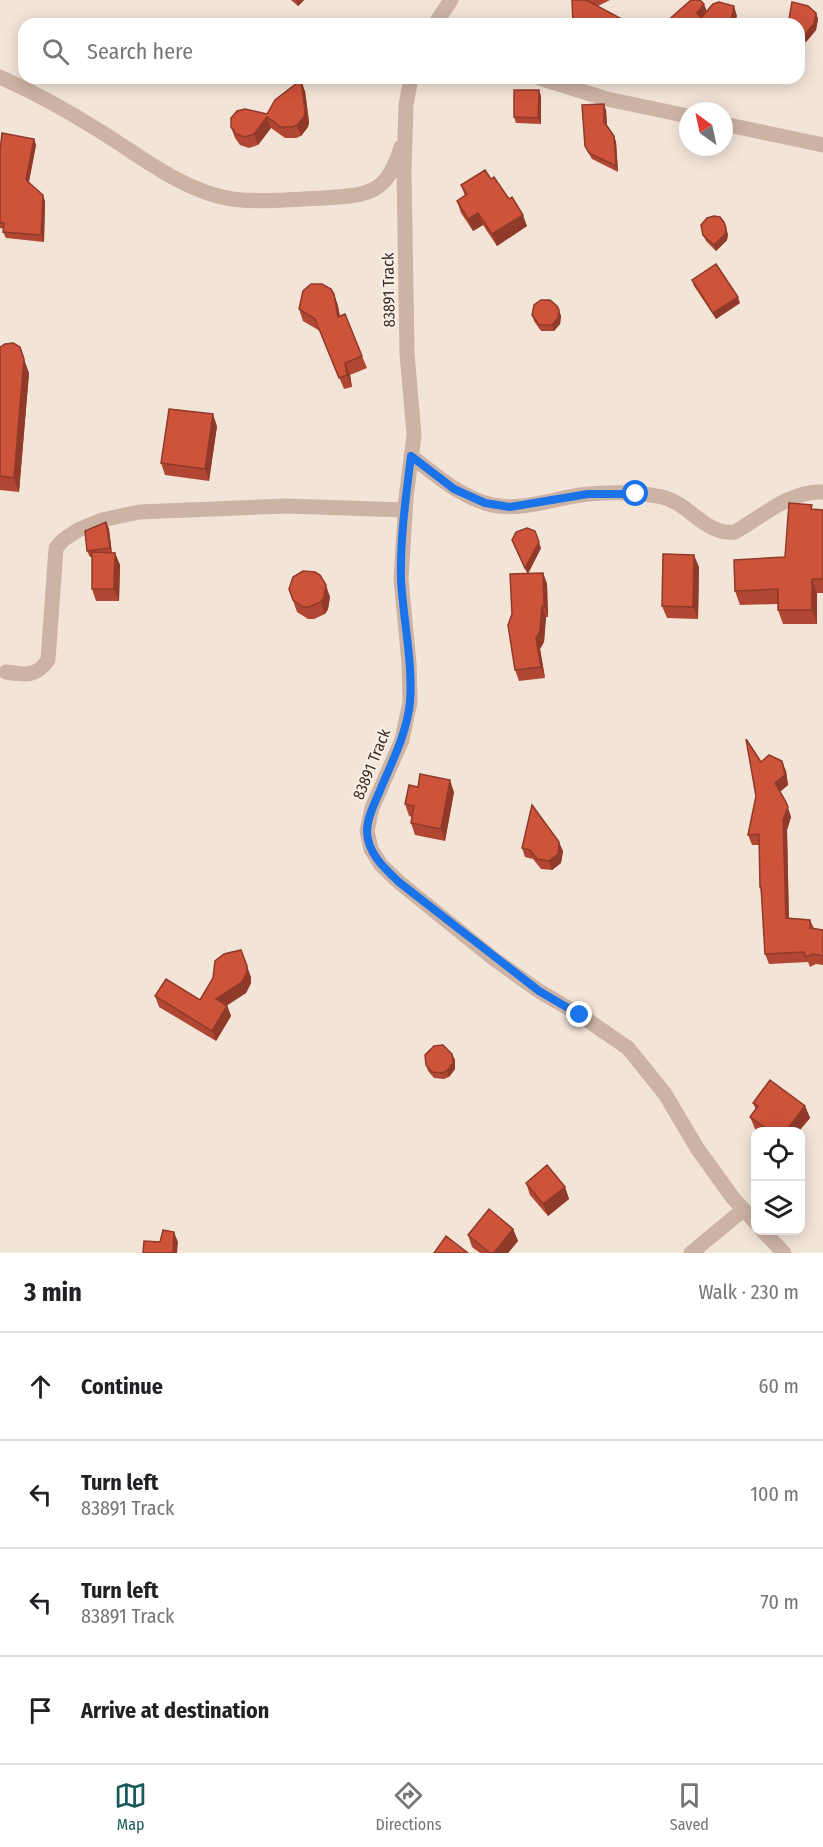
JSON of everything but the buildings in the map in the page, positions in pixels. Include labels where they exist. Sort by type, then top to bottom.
[{"type":"street","points":[[439,18],[451,0]]},
{"type":"street","points":[[0,77],[48,99],[167,174],[203,192],[232,199],[358,196],[381,186],[388,177],[398,158],[405,135]]},
{"type":"street","name":"83891 Track","points":[[410,84],[406,105],[405,135],[407,353],[414,435],[405,510],[401,579],[409,663],[410,702],[402,740],[372,808],[367,831],[371,849],[381,865],[400,883],[494,958],[539,991],[580,1015],[628,1048],[665,1094],[697,1148],[751,1218]]},
{"type":"street","points":[[557,84],[606,99],[679,114]]},
{"type":"street","points":[[733,126],[823,145]]},
{"type":"street","points":[[411,456],[454,489],[485,503],[510,507],[588,494],[636,494],[665,498],[717,531],[728,533],[735,532],[780,503],[814,492],[823,492]]},
{"type":"street","points":[[6,672],[33,674],[43,668],[48,660],[56,548],[63,540],[102,520],[139,512],[286,506],[405,510]]},
{"type":"street","points":[[691,1253],[743,1210]]},
{"type":"street","points":[[767,1235],[784,1253]]},
{"type":"route","points":[[580,1015],[539,991],[494,958],[400,883],[381,865],[371,849],[367,831],[372,808],[402,740],[410,702],[401,556],[411,456],[454,489],[485,503],[510,507],[588,494],[636,494]]}]
